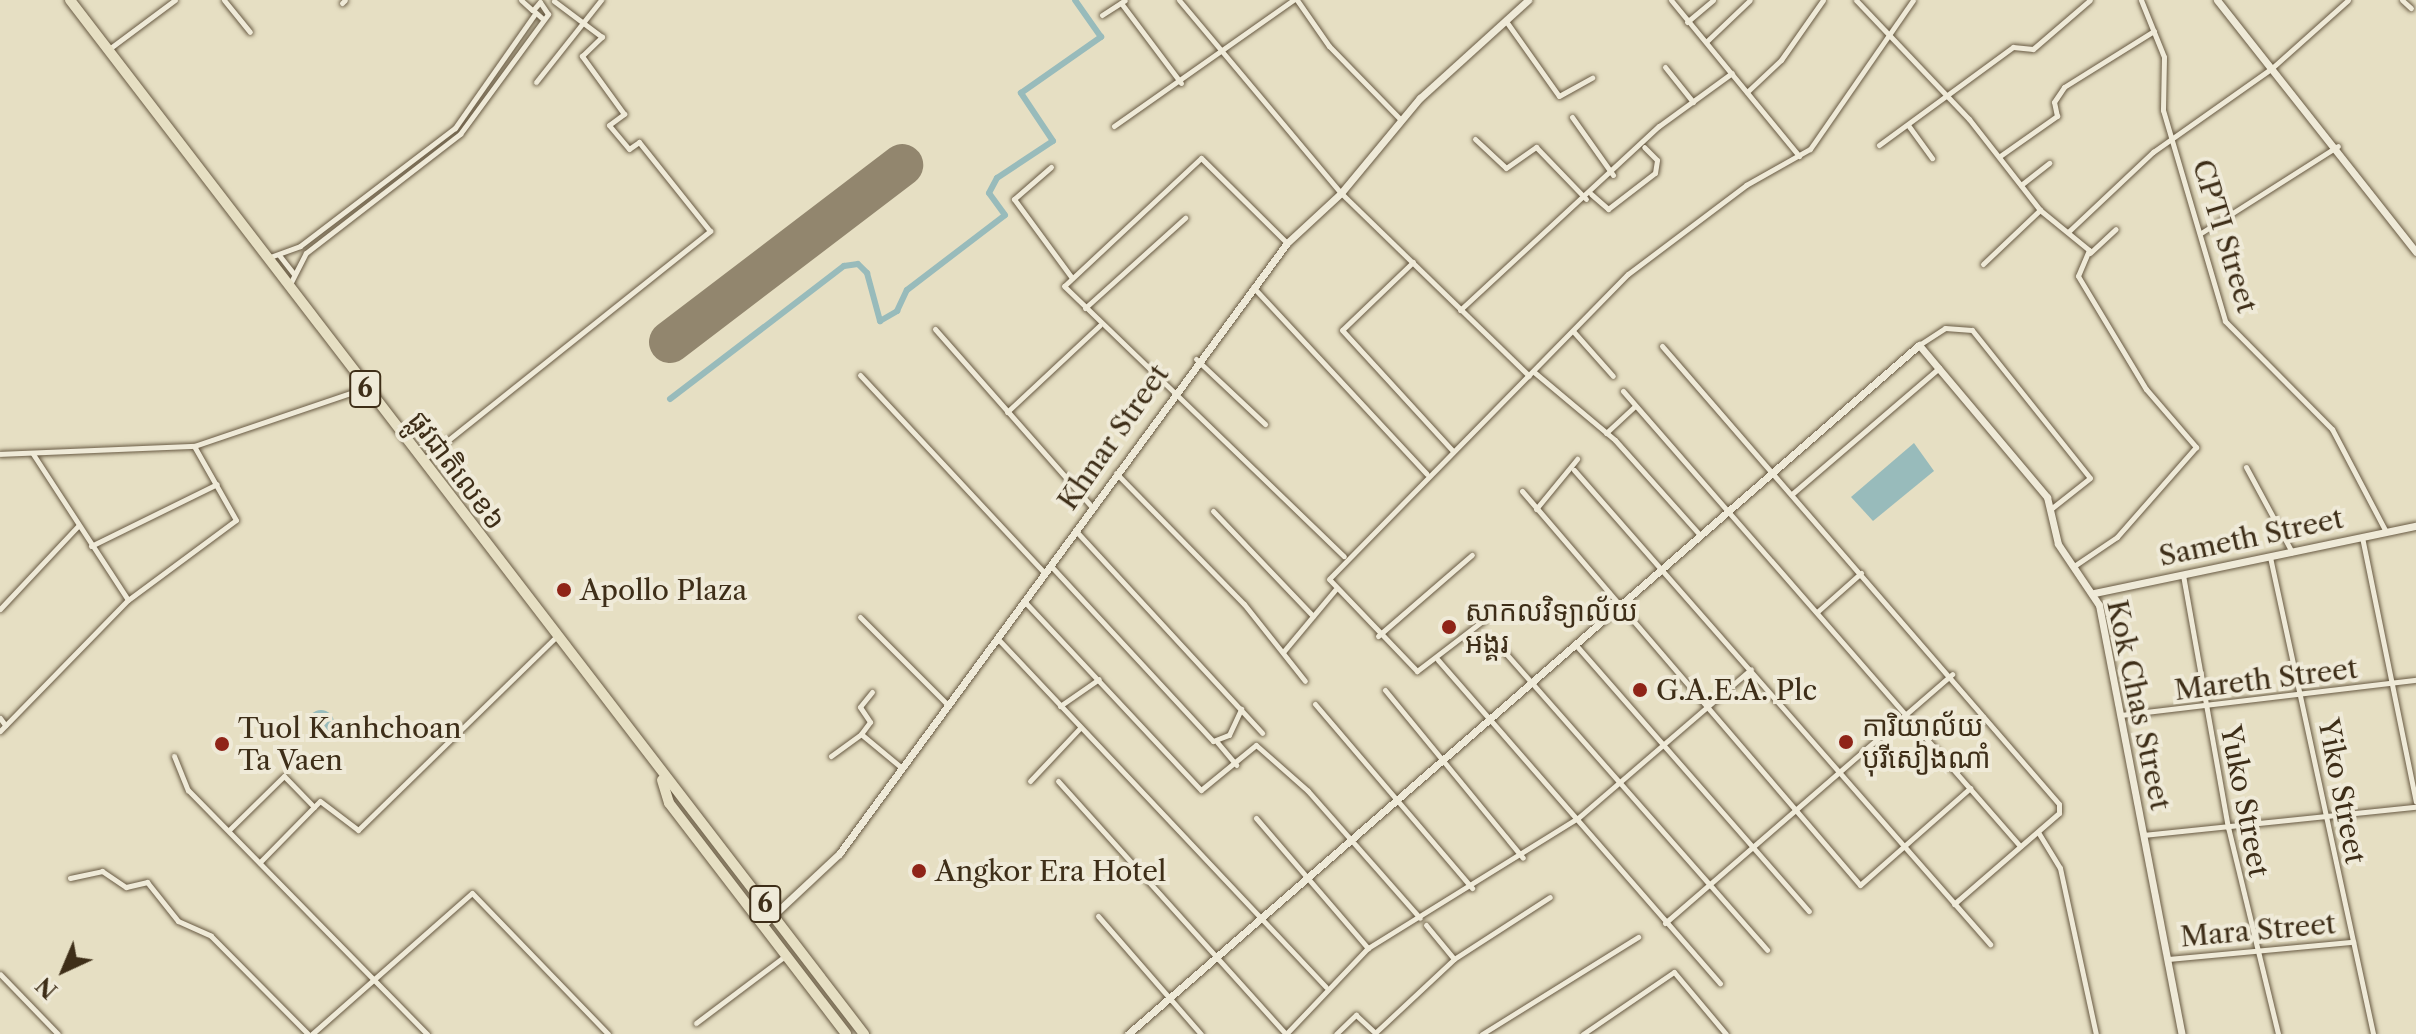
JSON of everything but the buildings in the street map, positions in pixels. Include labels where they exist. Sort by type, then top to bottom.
[{"type":"highway","name":"ផ្លូវជាតិលេខ៦","points":[[70,0],[661,778],[711,834],[864,1034]]},
{"type":"highway","name":"ផ្លូវជាតិលេខ៦","points":[[661,778],[669,803],[846,1034]]},
{"type":"highway","points":[[700,842],[711,834]]},
{"type":"street","points":[[108,49],[175,0]]},
{"type":"street","points":[[224,0],[250,32]]},
{"type":"street","points":[[521,0],[542,18]]},
{"type":"street","points":[[536,82],[580,19],[601,0]]},
{"type":"street","points":[[1179,0],[1221,56],[1341,193],[1460,310],[1531,374],[1606,433],[1699,534]]},
{"type":"street","points":[[1114,126],[1221,56],[1295,0],[1329,46],[1401,120]]},
{"type":"street","name":"Khnar Street","points":[[763,925],[839,854],[1024,601],[1171,392],[1287,243],[1341,193],[1401,120],[1508,24],[1528,0]]},
{"type":"street","points":[[1671,0],[1799,156]]},
{"type":"street","points":[[1687,22],[1713,0]]},
{"type":"street","points":[[1707,41],[1750,0]]},
{"type":"street","points":[[1747,92],[1781,60],[1823,0]]},
{"type":"street","points":[[1856,0],[2000,156],[2040,210],[2090,253]]},
{"type":"street","points":[[1485,619],[1424,670],[1410,668],[1335,590],[1329,579],[1344,556],[1531,374],[1628,274],[1746,185],[1799,156],[1833,121],[1913,0]]},
{"type":"street","points":[[1879,145],[2013,47],[2033,49],[2090,0]]},
{"type":"street","name":"CPTI Street","points":[[2141,0],[2164,57],[2163,110],[2174,138],[2227,325],[2332,429],[2386,532]]},
{"type":"street","points":[[2217,0],[2338,146],[2416,252]]},
{"type":"street","points":[[2068,232],[2174,138],[2272,68],[2348,0]]},
{"type":"street","points":[[2402,0],[2411,8]]},
{"type":"street","points":[[267,258],[312,238],[455,128],[533,12],[536,1],[548,7]]},
{"type":"street","points":[[288,287],[306,253],[460,134],[555,1],[602,37],[582,56],[624,114],[609,125],[629,149],[639,142],[710,231],[421,462]]},
{"type":"street","points":[[1102,15],[1123,1],[1181,83]]},
{"type":"street","points":[[1508,24],[1559,96],[1592,78]]},
{"type":"street","points":[[2000,156],[2054,119],[2064,87],[2154,31]]},
{"type":"street","points":[[1665,67],[1693,102]]},
{"type":"street","points":[[1460,310],[1693,102],[1732,73]]},
{"type":"street","points":[[1572,117],[1613,175]]},
{"type":"street","points":[[1908,125],[1932,158]]},
{"type":"street","points":[[455,128],[460,134]]},
{"type":"street","points":[[1475,139],[1506,168],[1536,147],[1589,197],[1608,209],[1655,173],[1657,160],[1644,147]]},
{"type":"street","points":[[2201,233],[2338,146]]},
{"type":"street","points":[[1287,243],[1201,158],[1064,286],[1100,325],[1344,556]]},
{"type":"street","points":[[2021,185],[2049,163]]},
{"type":"street","points":[[1051,167],[1014,199],[1072,278]]},
{"type":"street","points":[[1983,264],[2040,210]]},
{"type":"street","points":[[1085,308],[1185,218]]},
{"type":"street","points":[[2074,566],[2117,537],[2195,453],[2078,276],[2090,253],[2116,229]]},
{"type":"street","points":[[279,255],[294,274]]},
{"type":"street","points":[[1413,262],[1342,330],[1452,450]]},
{"type":"street","points":[[1253,286],[1427,474]]},
{"type":"street","points":[[1007,412],[1100,325]]},
{"type":"street","points":[[1128,1034],[1727,509],[1919,345],[1945,328],[1972,330],[2090,478],[2052,508]]},
{"type":"street","points":[[935,329],[1091,506]]},
{"type":"street","points":[[1573,331],[1613,376]]},
{"type":"street","name":"Kok Chas Street","points":[[1919,345],[2052,508],[2058,544],[2094,593],[2121,715],[2182,1034]]},
{"type":"street","points":[[1662,346],[1952,674],[2059,804],[2038,832],[1954,904]]},
{"type":"street","points":[[1196,359],[1265,424]]},
{"type":"street","points":[[1791,494],[1940,367]]},
{"type":"street","points":[[860,375],[1044,572]]},
{"type":"street","points":[[0,454],[194,446],[365,388]]},
{"type":"street","points":[[1623,391],[2020,846]]},
{"type":"street","points":[[1606,433],[1635,406]]},
{"type":"street","points":[[0,731],[128,600],[236,520],[194,446]]},
{"type":"street","points":[[33,454],[128,600]]},
{"type":"street","points":[[1536,509],[1577,459]]},
{"type":"street","points":[[2246,467],[2292,552]]},
{"type":"street","points":[[1574,470],[1990,944]]},
{"type":"street","points":[[1115,472],[1284,651],[1305,681]]},
{"type":"street","points":[[91,546],[217,484]]},
{"type":"street","points":[[1522,491],[1860,885],[1970,788]]},
{"type":"street","points":[[1213,511],[1313,616]]},
{"type":"street","points":[[0,609],[78,526]]},
{"type":"street","name":"Sameth Street","points":[[2094,593],[2416,526]]},
{"type":"street","points":[[1074,530],[1262,733]]},
{"type":"street","points":[[2143,835],[2416,805],[2362,537]]},
{"type":"street","points":[[1378,636],[1472,555]]},
{"type":"street","name":"Yiko Street","points":[[2270,557],[2373,1034]]},
{"type":"street","points":[[1050,564],[1236,765]]},
{"type":"street","points":[[1817,612],[1861,573]]},
{"type":"street","name":"Yuko Street","points":[[2182,574],[2228,827],[2278,1034]]},
{"type":"street","points":[[1284,651],[1335,590]]},
{"type":"street","points":[[1024,601],[1201,790],[1236,765],[1256,745],[1351,838],[1420,918]]},
{"type":"street","points":[[860,617],[948,705]]},
{"type":"street","points":[[260,862],[320,801],[358,830],[555,638]]},
{"type":"street","points":[[997,638],[1326,987]]},
{"type":"street","points":[[1494,640],[1767,950]]},
{"type":"street","points":[[1575,644],[1809,911]]},
{"type":"street","points":[[1438,660],[1720,983]]},
{"type":"street","points":[[1058,781],[1215,959],[1286,1034],[1326,987],[1368,948],[1523,858],[1578,818],[1751,669]]},
{"type":"street","points":[[1665,923],[1952,674]]},
{"type":"street","points":[[1060,706],[1099,679]]},
{"type":"street","name":"Mareth Street","points":[[2121,715],[2207,709],[2416,680]]},
{"type":"street","points":[[1385,690],[1523,858]]},
{"type":"street","points":[[831,756],[861,734],[870,722],[860,707],[872,692]]},
{"type":"street","points":[[1315,704],[1472,888]]},
{"type":"street","points":[[1217,742],[1236,726],[1241,709]]},
{"type":"street","points":[[0,718],[5,725]]},
{"type":"street","points":[[1030,781],[1080,728]]},
{"type":"street","points":[[861,734],[902,768]]},
{"type":"street","points":[[174,756],[188,790],[427,1034]]},
{"type":"street","points":[[229,830],[284,776],[314,807]]},
{"type":"street","points":[[1256,818],[1368,948]]},
{"type":"street","points":[[2038,832],[2060,868],[2096,1034]]},
{"type":"street","points":[[70,878],[102,871],[126,887],[147,882],[178,921],[211,936],[310,1034],[472,893],[608,1034]]},
{"type":"street","points":[[1336,1034],[1356,1015],[1375,1034],[1454,959],[1550,897]]},
{"type":"street","points":[[1098,916],[1201,1034]]},
{"type":"street","points":[[1426,925],[1454,959]]},
{"type":"street","points":[[1482,1034],[1638,937]]},
{"type":"street","name":"Mara Street","points":[[2168,959],[2353,942]]},
{"type":"street","points":[[696,1023],[786,955]]},
{"type":"street","points":[[1583,1034],[1674,972],[1726,1034]]},
{"type":"street","points":[[0,974],[58,1034]]},
{"type":"water","points":[[1914,443],[1934,471],[1873,521],[1851,497]]},
{"type":"water","points":[[321,710],[330,714],[334,723],[330,732],[321,736],[312,732],[308,723],[312,714]]},
{"type":"waterway","points":[[670,399],[844,266],[858,264],[867,273],[880,321],[897,311],[907,290],[1005,215],[989,193],[997,178],[1053,141],[1021,93],[1101,37],[1075,0]]},
{"type":"runway","points":[[670,342],[902,165]]},
{"type":"place","name":"Apollo Plaza","points":[[564,590]]},
{"type":"place","name":"សាកលវិទ្យាល័យ អង្គរ","points":[[1449,627]]},
{"type":"place","name":"G.A.E.A. Plc","points":[[1640,690]]},
{"type":"place","name":"ការិយាល័យ បុរីសៀងណាំ","points":[[1846,742]]},
{"type":"place","name":"Tuol Kanhchoan Ta Vaen","points":[[222,744]]},
{"type":"place","name":"Angkor Era Hotel","points":[[919,871]]}]
